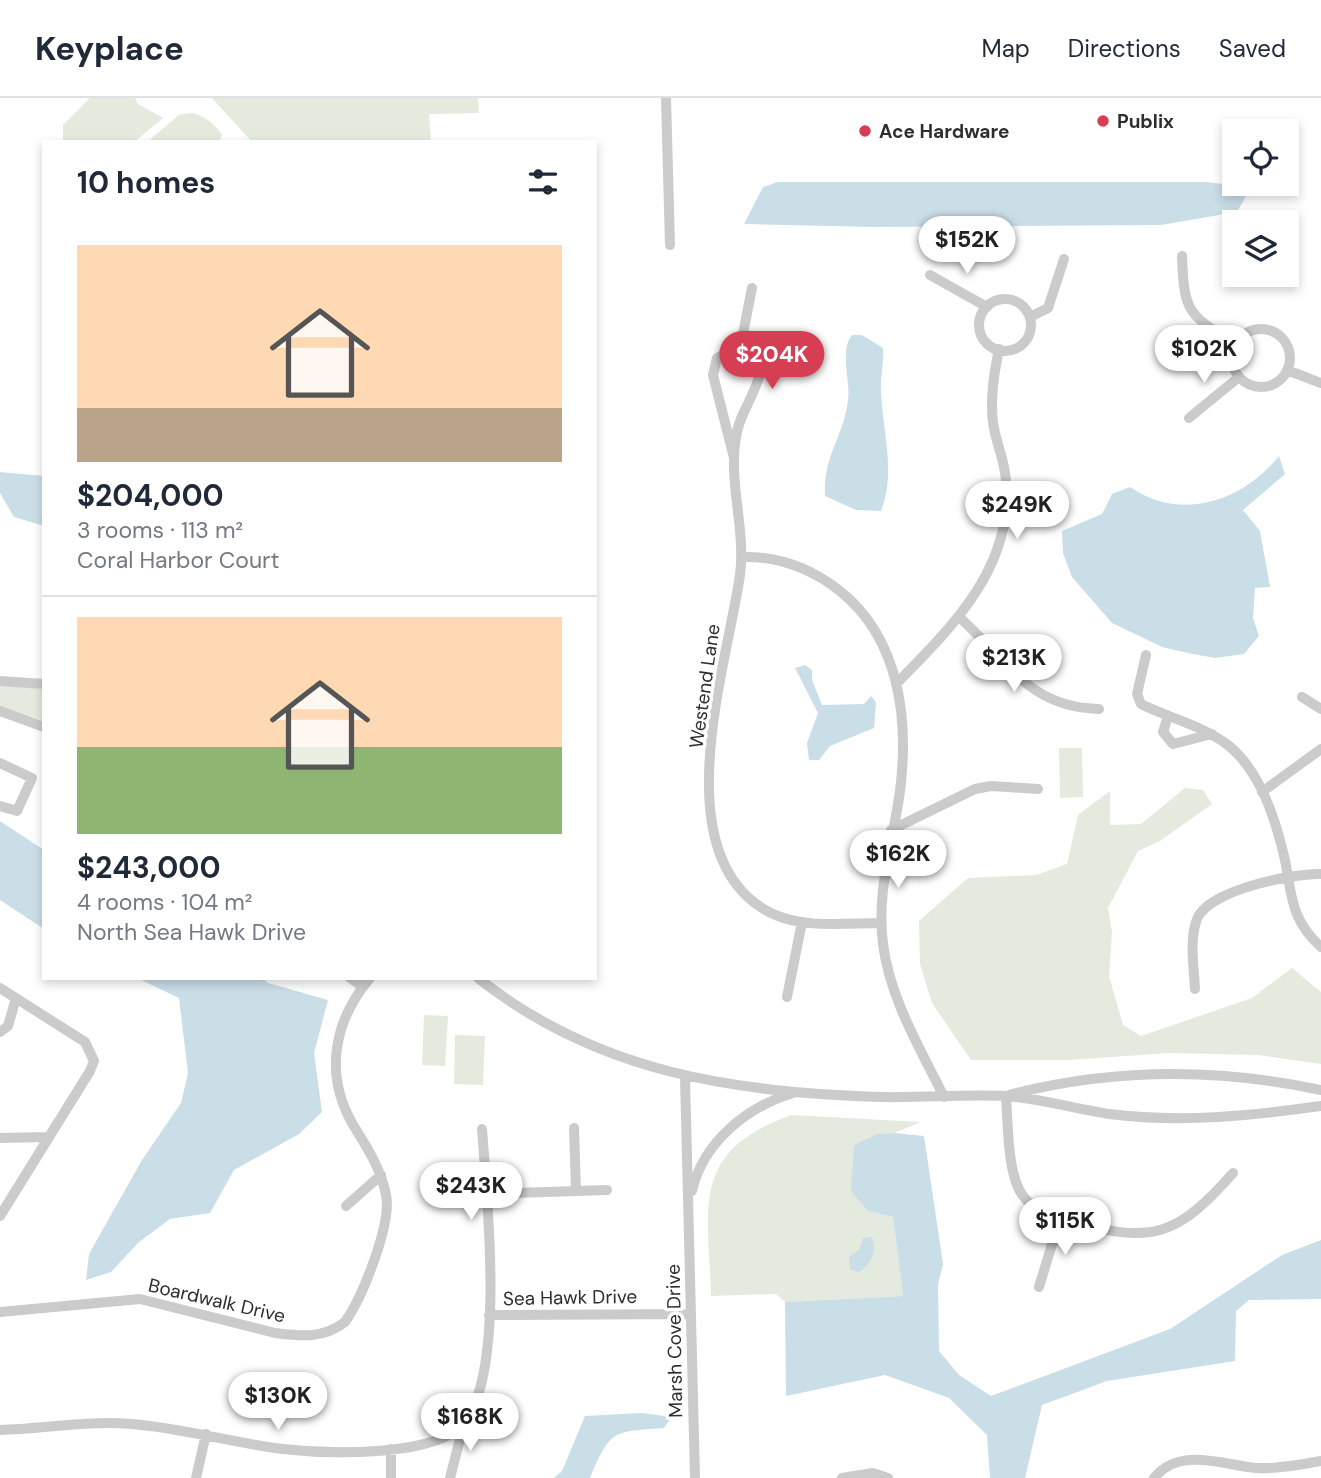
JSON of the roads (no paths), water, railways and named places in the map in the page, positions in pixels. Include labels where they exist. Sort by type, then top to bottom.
[{"type":"street","points":[[666,98],[670,245]]},
{"type":"street","points":[[1182,256],[1183,292],[1191,312],[1235,344]]},
{"type":"street","points":[[1030,317],[1048,308],[1064,259]]},
{"type":"street","points":[[930,275],[987,307]]},
{"type":"street","points":[[740,349],[752,288]]},
{"type":"street","points":[[1000,299],[1019,303],[1030,317],[1029,335],[1024,342],[1008,350],[999,349],[985,341],[981,333],[979,324],[987,307],[1000,299]]},
{"type":"street","points":[[1255,329],[1276,333],[1288,349],[1287,370],[1281,378],[1263,387],[1253,386],[1239,377],[1232,359],[1235,344],[1245,333],[1255,329]]},
{"type":"street","points":[[740,349],[754,356],[760,373],[740,419],[734,458],[713,375],[717,358],[725,352],[740,349]]},
{"type":"street","points":[[896,684],[960,617],[989,571],[1004,526],[1006,477],[992,405],[999,349]]},
{"type":"street","points":[[1287,370],[1321,383]]},
{"type":"street","points":[[1189,418],[1239,377]]},
{"type":"street","name":"Westend Lane","points":[[734,458],[742,557],[713,720],[714,834],[723,862],[742,890],[771,912],[802,922],[881,923]]},
{"type":"street","points":[[742,557],[775,559],[796,566],[832,585],[848,597],[874,628],[896,684],[903,729],[902,764],[882,888],[881,923],[889,974],[898,1003],[944,1097]]},
{"type":"street","points":[[960,617],[1039,695],[1064,706],[1099,709]]},
{"type":"street","points":[[1146,655],[1137,694],[1141,704],[1212,734],[1243,760],[1262,792],[1277,833],[1300,924],[1321,947]]},
{"type":"street","points":[[0,681],[42,684]]},
{"type":"street","points":[[1302,697],[1321,709]]},
{"type":"street","points":[[0,711],[42,726]]},
{"type":"street","points":[[1168,716],[1163,732],[1167,741],[1173,744],[1212,734]]},
{"type":"street","points":[[1262,792],[1321,749]]},
{"type":"street","points":[[0,763],[32,778],[16,811],[0,806]]},
{"type":"street","points":[[891,830],[975,789],[991,786],[1038,789]]},
{"type":"street","points":[[1195,989],[1194,939],[1201,912],[1227,896],[1287,876],[1321,874]]},
{"type":"street","points":[[787,997],[802,922]]},
{"type":"street","points":[[481,980],[518,1008],[574,1040],[643,1066],[685,1077],[799,1092],[944,1097],[1006,1096],[1156,1118],[1250,1116],[1321,1106]]},
{"type":"street","name":"Boardwalk Drive","points":[[0,1312],[140,1299],[275,1333],[316,1336],[334,1331],[351,1314],[383,1237],[387,1198],[381,1175],[342,1101],[335,1077],[335,1051],[341,1026],[366,982]]},
{"type":"street","points":[[0,988],[85,1042],[93,1054],[90,1071],[0,1216]]},
{"type":"street","points":[[0,1032],[8,1026],[16,998]]},
{"type":"street","points":[[1006,1096],[1046,1087],[1167,1073],[1252,1077],[1321,1090]]},
{"type":"street","name":"Marsh Cove Drive","points":[[685,1077],[695,1478]]},
{"type":"street","name":"Marsh Cove Drive","points":[[689,1204],[700,1167],[723,1134],[758,1108],[799,1092]]},
{"type":"street","points":[[1006,1096],[1017,1185],[1032,1205],[1060,1218],[1122,1233],[1144,1233],[1168,1228],[1198,1211],[1233,1173]]},
{"type":"street","points":[[574,1128],[576,1191]]},
{"type":"street","points":[[482,1129],[489,1315]]},
{"type":"street","points":[[0,1138],[48,1138]]},
{"type":"street","points":[[346,1206],[381,1175]]},
{"type":"street","points":[[486,1194],[607,1190]]},
{"type":"street","points":[[1039,1287],[1060,1218]]},
{"type":"street","name":"Sea Hawk Drive","points":[[450,1478],[459,1435],[486,1368],[489,1315],[691,1314]]},
{"type":"street","points":[[0,1430],[130,1423],[305,1451],[391,1449],[443,1439],[466,1420]]},
{"type":"street","points":[[196,1478],[205,1434]]},
{"type":"street","points":[[391,1449],[391,1478]]},
{"type":"street","points":[[1154,1478],[1171,1465],[1188,1460],[1206,1459],[1268,1468],[1321,1461]]},
{"type":"street","points":[[842,1478],[873,1473],[888,1478]]},
{"type":"water","points":[[778,182],[1207,182],[1222,184],[1222,196],[1246,196],[1238,210],[1222,210],[1222,215],[1161,225],[871,227],[744,224],[763,187]]},
{"type":"water","points":[[852,335],[862,335],[883,348],[881,392],[888,482],[881,511],[856,510],[825,496],[830,457],[846,413],[846,349]]},
{"type":"water","points":[[1279,456],[1285,474],[1243,510],[1260,531],[1270,587],[1255,588],[1253,618],[1259,636],[1244,654],[1215,658],[1162,647],[1112,623],[1072,577],[1063,553],[1062,531],[1102,514],[1112,494],[1130,487],[1150,498],[1170,503],[1190,505],[1210,502],[1247,485]]},
{"type":"water","points":[[0,472],[42,476],[42,525],[14,517],[0,493]]},
{"type":"water","points":[[805,665],[812,670],[812,680],[822,705],[864,704],[871,696],[876,702],[874,728],[830,746],[819,760],[809,760],[807,743],[818,713],[795,668]]},
{"type":"water","points":[[0,821],[42,849],[42,928],[0,900]]},
{"type":"water","points":[[141,980],[265,980],[328,1000],[314,1053],[322,1112],[299,1134],[234,1170],[210,1213],[170,1219],[139,1242],[111,1272],[86,1280],[89,1254],[142,1160],[181,1103],[188,1073],[179,998]]},
{"type":"water","points":[[877,1134],[924,1136],[943,1264],[938,1285],[939,1351],[959,1375],[991,1396],[1170,1329],[1282,1255],[1321,1240],[1321,1299],[1249,1300],[1236,1311],[1235,1361],[1107,1381],[1042,1405],[1025,1478],[990,1478],[987,1435],[949,1398],[885,1375],[786,1396],[785,1302],[903,1296],[893,1217],[868,1211],[851,1191],[854,1145]]},
{"type":"water","points":[[872,1237],[874,1252],[870,1261],[859,1272],[850,1269],[849,1257],[859,1250],[863,1238]]},
{"type":"water","points":[[642,1413],[672,1417],[664,1428],[615,1436],[603,1450],[590,1478],[554,1478],[562,1471],[585,1416]]},
{"type":"place","name":"Publix","points":[[1103,121]]},
{"type":"place","name":"Ace Hardware","points":[[865,131]]}]
